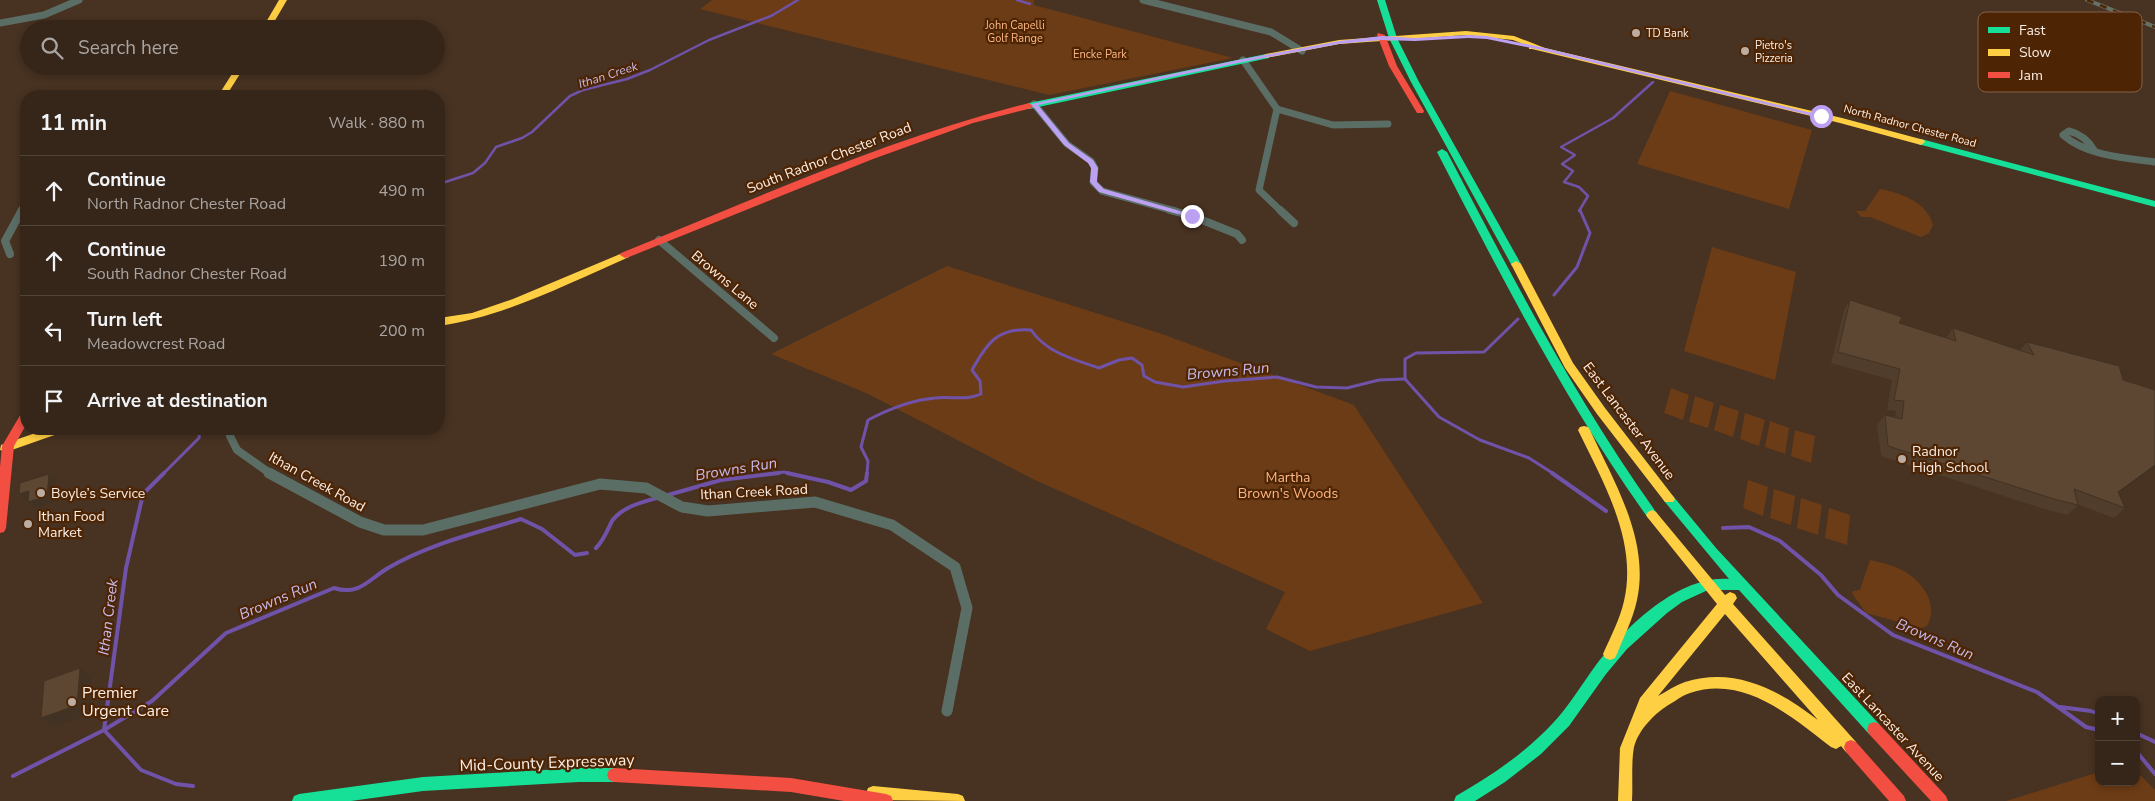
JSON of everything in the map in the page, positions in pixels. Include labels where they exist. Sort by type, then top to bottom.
[{"type":"main road","points":[[271,20],[283,0]]},
{"type":"main road","name":"East Lancaster Avenue","points":[[1370,0],[1388,38],[1415,82],[1530,290],[1569,365],[1601,411],[1679,512],[1741,585],[1941,801]]},
{"type":"main road","name":"East Lancaster Avenue","points":[[1380,0],[1388,38],[1403,84],[1430,128],[1562,379],[1625,479],[1671,541],[1725,605],[1899,801]]},
{"type":"main road","name":"North Radnor Chester Road","points":[[1243,60],[1302,51],[1339,42],[1388,38],[1415,40],[1487,38],[1541,48],[1842,121],[2155,204]]},
{"type":"main road","name":"South Radnor Chester Road","points":[[445,321],[473,316],[516,301],[660,240],[880,153],[970,120],[1034,104],[1243,60]]},
{"type":"main road","points":[[226,90],[235,75]]},
{"type":"main road","points":[[1562,379],[1618,506],[1634,557],[1634,577],[1628,610],[1606,665]]},
{"type":"main road","points":[[0,528],[4,448],[20,424]]},
{"type":"main road","points":[[4,448],[42,435]]},
{"type":"main road","points":[[1461,801],[1506,774],[1536,750],[1559,727],[1606,665],[1628,640],[1666,607],[1708,585],[1741,585]]},
{"type":"main road","points":[[1625,801],[1627,748],[1644,702],[1741,585]]},
{"type":"main road","points":[[1634,727],[1654,705],[1680,689],[1704,680],[1729,682],[1762,692],[1793,710],[1872,771]]},
{"type":"main road","name":"Mid-County Expressway","points":[[298,801],[423,784],[579,775],[636,775],[791,785],[886,801]]},
{"type":"main road","points":[[791,785],[958,801]]},
{"type":"street","points":[[0,23],[44,15],[79,0]]},
{"type":"street","points":[[1143,0],[1271,32],[1302,51]]},
{"type":"street","points":[[1243,60],[1277,109],[1333,126],[1388,124]]},
{"type":"street","points":[[1034,104],[1067,144],[1091,162],[1095,168],[1094,182],[1102,191],[1192,216],[1237,234],[1242,240]]},
{"type":"street","points":[[1277,109],[1259,190],[1294,223]]},
{"type":"street","points":[[2094,150],[2155,162]]},
{"type":"street","points":[[10,254],[6,241],[20,213]]},
{"type":"street","name":"Browns Lane","points":[[660,240],[774,338]]},
{"type":"street","name":"Ithan Creek Road","points":[[230,435],[237,450],[278,479],[360,522],[384,530],[423,530],[600,484],[646,488],[682,507],[708,511],[815,502],[892,525],[955,566],[967,608],[947,711]]},
{"type":"green space","name":"Encke Park","points":[[712,0],[1034,0],[1034,5],[1233,58],[1049,95],[700,9]]},
{"type":"green space","points":[[1670,91],[1812,130],[1789,209],[1637,164]]},
{"type":"green space","points":[[1880,189],[1904,196],[1925,210],[1933,225],[1929,233],[1921,237],[1870,217],[1861,217],[1856,211],[1865,211]]},
{"type":"green space","points":[[1712,247],[1796,272],[1775,380],[1684,351]]},
{"type":"green space","name":"Martha Brown's Woods","points":[[947,266],[1162,334],[1354,405],[1483,603],[1310,651],[1266,629],[1285,592],[1035,480],[866,393],[771,354]]},
{"type":"green space","points":[[1671,388],[1689,395],[1683,420],[1664,413]]},
{"type":"green space","points":[[1695,396],[1714,403],[1708,428],[1689,422]]},
{"type":"green space","points":[[1720,405],[1739,411],[1733,437],[1714,430]]},
{"type":"green space","points":[[1745,413],[1765,420],[1759,446],[1740,439]]},
{"type":"green space","points":[[1770,421],[1789,428],[1785,454],[1765,447]]},
{"type":"green space","points":[[1795,430],[1815,436],[1811,463],[1791,456]]},
{"type":"green space","points":[[1748,480],[1768,487],[1763,516],[1743,508]]},
{"type":"green space","points":[[1774,489],[1795,496],[1791,525],[1770,518]]},
{"type":"green space","points":[[1801,498],[1822,505],[1818,535],[1797,528]]},
{"type":"green space","points":[[1829,508],[1850,515],[1847,545],[1825,538]]},
{"type":"green space","points":[[1870,560],[1900,569],[1915,579],[1930,601],[1930,618],[1927,626],[1921,628],[1866,613],[1852,593],[1853,591],[1860,590]]},
{"type":"green space","points":[[2095,773],[2095,786],[2140,786],[2140,775],[2155,790],[2155,801],[2006,801]]},
{"type":"building","name":"Radnor High School","points":[[1850,300],[1902,317],[1899,323],[1956,341],[1953,328],[2034,355],[2027,342],[2119,366],[2123,380],[2155,390],[2155,465],[2118,492],[2125,508],[2074,489],[2078,505],[1888,446],[1885,415],[1902,419],[1904,401],[1894,400],[1900,369],[1838,352]]},
{"type":"building","points":[[49,474],[47,496],[28,502],[29,491],[19,494],[20,483]]},
{"type":"building","points":[[80,668],[77,705],[41,718],[44,681]]},
{"type":"waterway","name":"Ithan Creek","points":[[445,182],[473,173],[485,163],[496,147],[522,138],[532,132],[570,96],[583,90],[627,79],[650,70],[709,40],[771,16],[798,0]]},
{"type":"waterway","points":[[1017,0],[1030,4]]},
{"type":"waterway","points":[[1579,211],[1588,196],[1579,187],[1564,182],[1573,171],[1562,164],[1575,155],[1561,147],[1613,118],[1653,82]]},
{"type":"waterway","points":[[1554,295],[1577,267],[1590,233],[1580,210]]},
{"type":"waterway","points":[[1405,379],[1405,359],[1416,353],[1484,352],[1518,319]]},
{"type":"waterway","name":"Browns Run","points":[[867,474],[868,461],[861,447],[868,420],[892,409],[917,401],[969,397],[981,394],[980,381],[972,370],[989,345],[1002,334],[1010,331],[1031,330],[1037,338],[1053,350],[1099,368],[1119,360],[1132,358],[1142,365],[1144,376],[1155,382],[1183,387],[1225,381],[1277,377],[1316,387],[1347,388],[1379,380],[1405,379]]},
{"type":"waterway","name":"Browns Run","points":[[1405,379],[1439,417],[1480,440],[1529,458],[1554,474]]},
{"type":"waterway","name":"Ithan Creek","points":[[104,730],[126,568],[143,494],[199,438],[199,435]]},
{"type":"waterway","name":"Browns Run","points":[[769,474],[784,472],[792,474]]},
{"type":"waterway","name":"Browns Run","points":[[668,495],[721,480],[779,473]]},
{"type":"waterway","name":"Browns Run","points":[[787,473],[828,482],[851,490],[866,481],[867,473]]},
{"type":"waterway","name":"Browns Run","points":[[1552,473],[1606,511]]},
{"type":"waterway","name":"Browns Run","points":[[596,548],[616,516],[633,506],[657,498]]},
{"type":"waterway","name":"Browns Run","points":[[104,730],[152,701],[226,633],[334,588],[350,590],[363,586],[388,568],[436,546],[521,519],[542,529],[575,555],[587,553]]},
{"type":"waterway","name":"Browns Run","points":[[1723,528],[1749,527],[1780,541],[1821,575],[1838,595],[1893,635],[2037,692],[2086,727],[2095,729]]},
{"type":"waterway","points":[[2060,707],[2095,712]]},
{"type":"waterway","name":"Ithan Creek","points":[[13,776],[104,730]]},
{"type":"waterway","points":[[104,730],[141,770],[176,784],[193,786]]},
{"type":"waterway","points":[[2140,735],[2155,742]]},
{"type":"waterway","name":"Browns Run","points":[[2140,756],[2155,774]]},
{"type":"railway","points":[[2087,0],[2117,12]]},
{"type":"railway","points":[[2142,22],[2155,27]]},
{"type":"traffic: fast","points":[[1381,0],[1393,38],[1415,82],[1516,264]]},
{"type":"traffic: fast","points":[[1029,106],[1266,56]]},
{"type":"traffic: fast","points":[[1921,142],[2155,204]]},
{"type":"traffic: fast","points":[[1442,152],[1515,292],[1566,383],[1593,428],[1652,515]]},
{"type":"traffic: fast","points":[[1669,499],[1712,552],[1874,729]]},
{"type":"traffic: fast","points":[[1461,801],[1512,768],[1547,739],[1570,714],[1601,670],[1622,645],[1648,620],[1677,599],[1707,585],[1741,585]]},
{"type":"traffic: fast","points":[[299,801],[423,784],[579,775],[614,775]]},
{"type":"traffic: slow","points":[[271,20],[283,0]]},
{"type":"traffic: slow","points":[[1266,56],[1339,42],[1466,33],[1514,38],[1541,48]]},
{"type":"traffic: slow","points":[[1532,47],[1842,121],[1921,142]]},
{"type":"traffic: slow","points":[[226,90],[235,75]]},
{"type":"traffic: slow","points":[[445,321],[473,316],[517,301],[625,255]]},
{"type":"traffic: slow","points":[[1516,264],[1569,365],[1601,411],[1669,499]]},
{"type":"traffic: slow","points":[[1584,430],[1612,488],[1627,529],[1632,550],[1631,601],[1610,654]]},
{"type":"traffic: slow","points":[[5,448],[42,435]]},
{"type":"traffic: slow","points":[[1652,515],[1708,585],[1851,747]]},
{"type":"traffic: slow","points":[[1625,801],[1627,748],[1645,702],[1730,598]]},
{"type":"traffic: slow","points":[[1634,727],[1660,702],[1686,688],[1711,682],[1735,684],[1760,692],[1785,705],[1836,742]]},
{"type":"traffic: slow","points":[[873,793],[958,801]]},
{"type":"traffic: jam","points":[[1381,35],[1393,66],[1420,111]]},
{"type":"traffic: jam","points":[[625,255],[870,157],[970,121],[1029,106]]},
{"type":"traffic: jam","points":[[0,528],[8,446],[20,425]]},
{"type":"traffic: jam","points":[[1874,729],[1941,801]]},
{"type":"traffic: jam","points":[[1851,747],[1899,801]]},
{"type":"traffic: jam","points":[[614,775],[791,785],[886,801]]},
{"type":"place","name":"TD Bank","points":[[1636,33]]},
{"type":"place","name":"Pietro's Pizzeria","points":[[1745,51]]},
{"type":"place","name":"Radnor High School","points":[[1902,459]]},
{"type":"place","name":"Boyle’s Service","points":[[41,493]]},
{"type":"place","name":"Ithan Food Market","points":[[28,524]]},
{"type":"place","name":"Premier Urgent Care","points":[[72,702]]},
{"type":"route","points":[[1192,216],[1102,191],[1094,182],[1095,168],[1091,162],[1058,135],[1034,104],[1238,61],[1302,51],[1339,42],[1382,38],[1415,40],[1468,37],[1487,38],[1541,48],[1678,83],[1821,116]]},
{"type":"park label","name":"John Capelli Golf Range","points":[[1015,31]]}]
